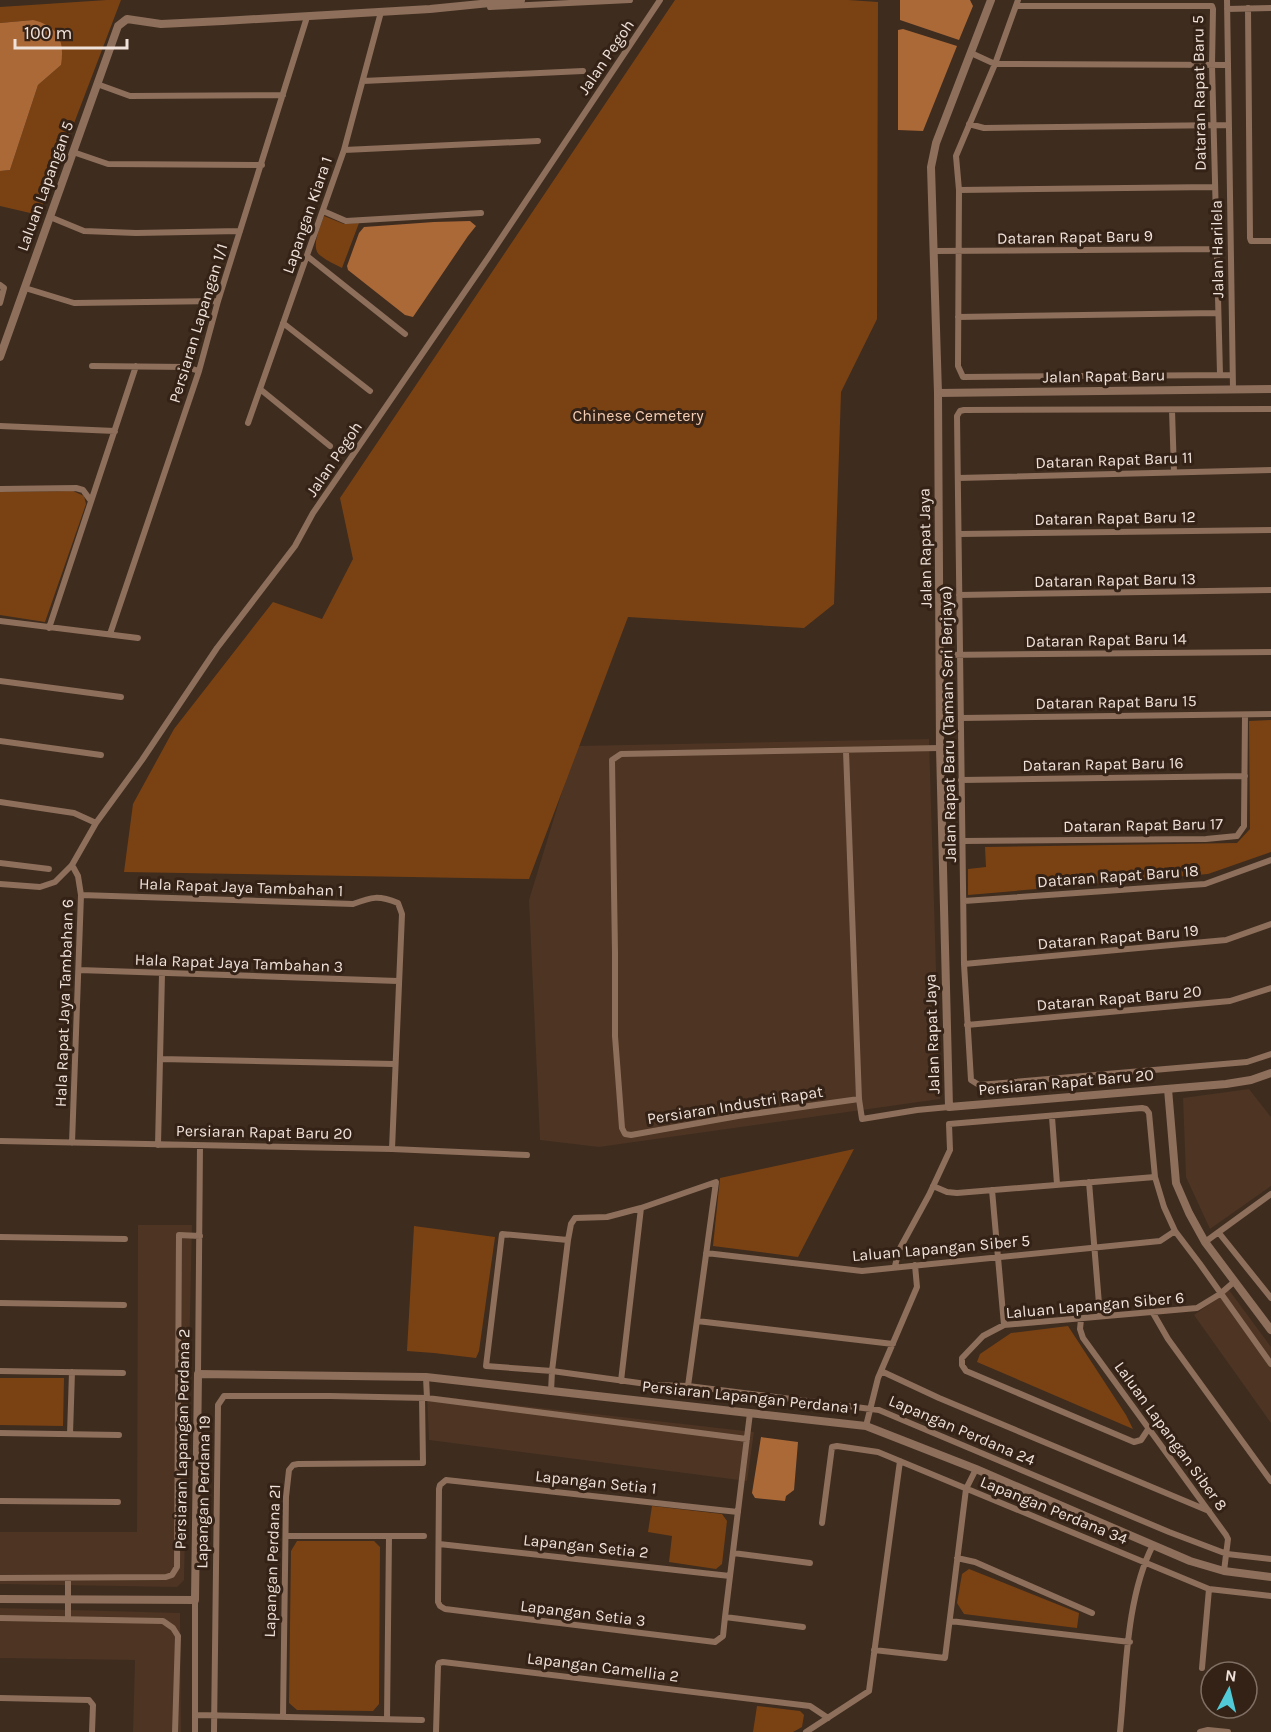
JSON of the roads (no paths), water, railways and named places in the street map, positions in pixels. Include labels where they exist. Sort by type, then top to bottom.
[{"type":"street","points":[[430,9],[521,0]]},
{"type":"street","points":[[307,17],[630,0]]},
{"type":"street","name":"Jalan Pegoh","points":[[0,884],[40,887],[55,882],[72,865],[96,823],[142,760],[217,648],[295,546],[313,513],[488,258],[660,0]]},
{"type":"street","name":"Jalan Rapat Jaya","points":[[949,1107],[940,748],[938,393],[931,195],[933,153],[991,0]]},
{"type":"street","name":"Jalan Harilela","points":[[1227,0],[1233,389]]},
{"type":"street","points":[[1017,3],[956,156],[959,190],[958,317],[1217,313]]},
{"type":"street","name":"Dataran Rapat Baru 5","points":[[1017,3],[1208,4],[1213,9],[1214,187],[1220,374]]},
{"type":"street","points":[[1248,8],[1251,241],[1271,242]]},
{"type":"street","points":[[1227,9],[1271,8]]},
{"type":"street","name":"Lapangan Kiara 1","points":[[248,423],[344,150],[381,12]]},
{"type":"street","name":"Laluan Lapangan 5","points":[[0,357],[118,26],[127,19],[161,24],[307,17]]},
{"type":"street","name":"Persiaran Lapangan 1/1","points":[[110,634],[199,371],[218,301],[307,17]]},
{"type":"street","points":[[970,53],[994,64],[1228,65]]},
{"type":"street","points":[[363,81],[583,71]]},
{"type":"street","points":[[97,84],[130,96],[283,95]]},
{"type":"street","points":[[969,124],[984,128],[1228,125]]},
{"type":"street","points":[[344,150],[538,141]]},
{"type":"street","points":[[73,152],[108,164],[262,165]]},
{"type":"street","points":[[959,190],[1214,187]]},
{"type":"street","points":[[323,211],[346,221],[481,213]]},
{"type":"street","points":[[50,217],[84,231],[136,233],[240,231]]},
{"type":"street","name":"Dataran Rapat Baru 9","points":[[934,252],[1216,249]]},
{"type":"street","points":[[307,256],[405,334]]},
{"type":"street","points":[[0,303],[2,287]]},
{"type":"street","points":[[24,288],[74,303],[218,301]]},
{"type":"street","name":"Jalan Rapat Baru","points":[[958,317],[958,366],[963,377],[1232,375]]},
{"type":"street","points":[[284,323],[370,390]]},
{"type":"street","points":[[92,366],[186,367],[199,371]]},
{"type":"street","points":[[49,628],[136,366]]},
{"type":"street","points":[[260,389],[330,446]]},
{"type":"street","name":"Jalan Rapat Baru","points":[[938,393],[1271,389]]},
{"type":"street","name":"Jalan Rapat Baru (Taman Seri Berjaya)","points":[[1271,409],[960,411],[957,416],[960,534],[958,656],[964,964],[971,1080],[979,1085],[1247,1062],[1271,1054]]},
{"type":"street","points":[[1172,410],[1174,472]]},
{"type":"street","points":[[0,426],[115,431]]},
{"type":"street","name":"Dataran Rapat Baru 11","points":[[958,478],[1271,470]]},
{"type":"street","points":[[0,489],[76,488],[83,490],[91,501]]},
{"type":"street","name":"Dataran Rapat Baru 12","points":[[960,534],[1271,530]]},
{"type":"street","name":"Dataran Rapat Baru 13","points":[[959,595],[1271,590]]},
{"type":"street","points":[[0,621],[138,638]]},
{"type":"street","name":"Dataran Rapat Baru 14","points":[[941,655],[1271,652]]},
{"type":"street","points":[[0,681],[121,697]]},
{"type":"street","name":"Dataran Rapat Baru 15","points":[[961,718],[1271,714]]},
{"type":"street","name":"Dataran Rapat Baru 17","points":[[963,841],[1206,839],[1237,836],[1244,826],[1245,715]]},
{"type":"street","points":[[0,741],[101,755]]},
{"type":"street","name":"Persiaran Industri Rapat","points":[[859,1099],[738,1116],[631,1135],[625,1134],[622,1128],[615,1036],[612,760],[621,754],[940,748]]},
{"type":"street","points":[[846,751],[859,1099]]},
{"type":"street","name":"Dataran Rapat Baru 16","points":[[961,780],[1245,776]]},
{"type":"street","points":[[0,802],[74,813],[96,823]]},
{"type":"street","name":"Dataran Rapat Baru 18","points":[[964,901],[1205,884],[1271,860]]},
{"type":"street","points":[[0,863],[49,869]]},
{"type":"street","name":"Hala Rapat Jaya Tambahan 6","points":[[72,865],[78,876],[81,895],[72,1143]]},
{"type":"street","name":"Hala Rapat Jaya Tambahan 1","points":[[81,895],[353,904],[372,897],[384,898],[398,903],[402,914],[398,981]]},
{"type":"street","name":"Dataran Rapat Baru 19","points":[[964,964],[1226,940],[1271,924]]},
{"type":"street","name":"Hala Rapat Jaya Tambahan 3","points":[[79,970],[398,981]]},
{"type":"street","points":[[158,1145],[162,974]]},
{"type":"street","points":[[392,1149],[398,981]]},
{"type":"street","name":"Dataran Rapat Baru 20","points":[[967,1025],[1230,1001],[1271,988]]},
{"type":"street","points":[[160,1059],[394,1064]]},
{"type":"street","name":"Persiaran Rapat Baru 20","points":[[859,1099],[862,1119],[917,1110],[1226,1084],[1251,1080],[1271,1073]]},
{"type":"street","points":[[1168,1089],[1176,1183],[1205,1242],[1271,1330]]},
{"type":"street","points":[[895,1266],[899,1250],[950,1150],[949,1124],[1146,1109],[1155,1177],[1164,1207],[1175,1231],[1271,1364]]},
{"type":"street","points":[[1052,1117],[1057,1184]]},
{"type":"street","name":"Persiaran Rapat Baru 20","points":[[0,1141],[392,1149],[527,1155]]},
{"type":"street","name":"Persiaran Lapangan Perdana 2","points":[[195,1732],[200,1146]]},
{"type":"street","points":[[933,1186],[947,1192],[957,1193],[1155,1177]]},
{"type":"street","points":[[551,1392],[568,1240],[575,1218],[607,1217],[641,1208],[716,1182],[688,1386]]},
{"type":"street","points":[[1089,1182],[1101,1316]]},
{"type":"street","points":[[992,1190],[1004,1325]]},
{"type":"street","points":[[1205,1242],[1271,1194]]},
{"type":"street","points":[[621,1381],[641,1208]]},
{"type":"street","name":"Laluan Lapangan Siber 5","points":[[706,1254],[862,1271],[1160,1241],[1175,1231]]},
{"type":"street","points":[[1219,1233],[1271,1298]]},
{"type":"street","name":"Lapangan Perdana 24","points":[[568,1240],[502,1234],[486,1366],[688,1386],[879,1410],[1227,1554],[1271,1559]]},
{"type":"street","points":[[0,1578],[166,1577],[172,1575],[177,1567],[179,1235],[200,1236]]},
{"type":"street","points":[[0,1237],[125,1239]]},
{"type":"street","points":[[866,1426],[881,1371],[917,1287],[915,1265]]},
{"type":"street","name":"Laluan Lapangan Siber 6","points":[[1149,1428],[1141,1440],[1134,1442],[966,1371],[962,1365],[962,1358],[983,1336],[1004,1325],[1197,1308],[1220,1294],[1235,1281]]},
{"type":"street","points":[[0,1303],[124,1305]]},
{"type":"street","points":[[1153,1313],[1168,1339],[1271,1481]]},
{"type":"street","name":"Laluan Lapangan Siber 8","points":[[1081,1319],[1080,1329],[1083,1338],[1228,1539],[1224,1571]]},
{"type":"street","points":[[697,1321],[893,1344]]},
{"type":"street","points":[[0,1371],[123,1373]]},
{"type":"street","points":[[881,1371],[1113,1472],[1209,1510]]},
{"type":"street","points":[[70,1434],[72,1372]]},
{"type":"street","name":"Persiaran Lapangan Perdana 1","points":[[198,1374],[426,1377],[866,1426],[976,1469],[1190,1561],[1224,1571],[1271,1577]]},
{"type":"street","points":[[426,1377],[425,1398],[747,1439]]},
{"type":"street","name":"Lapangan Perdana 19","points":[[214,1716],[218,1405],[220,1400],[229,1395],[425,1398]]},
{"type":"street","name":"Lapangan Perdana 21","points":[[283,1717],[289,1470],[293,1465],[423,1463],[425,1398]]},
{"type":"street","points":[[750,1413],[725,1617],[803,1627]]},
{"type":"street","points":[[0,1433],[119,1435]]},
{"type":"street","name":"Lapangan Perdana 34","points":[[822,1523],[832,1447],[878,1452],[1209,1589],[1271,1596]]},
{"type":"street","points":[[806,1732],[869,1691],[900,1461]]},
{"type":"street","points":[[874,1650],[945,1658],[966,1489],[976,1469]]},
{"type":"street","name":"Lapangan Setia 1","points":[[439,1544],[440,1485],[446,1480],[738,1512]]},
{"type":"street","points":[[0,1501],[118,1502]]},
{"type":"street","points":[[286,1536],[424,1536]]},
{"type":"street","points":[[387,1719],[389,1536]]},
{"type":"street","name":"Lapangan Setia 2","points":[[439,1544],[730,1576]]},
{"type":"street","name":"Lapangan Setia 3","points":[[439,1544],[440,1606],[446,1609],[715,1642],[723,1636],[725,1617]]},
{"type":"street","points":[[1120,1732],[1135,1596],[1144,1562],[1154,1545]]},
{"type":"street","points":[[733,1553],[810,1563]]},
{"type":"street","points":[[957,1558],[975,1562],[1092,1613]]},
{"type":"street","points":[[68,1578],[69,1619]]},
{"type":"street","points":[[1203,1660],[1209,1589]]},
{"type":"street","points":[[0,1599],[195,1600]]},
{"type":"street","points":[[0,1618],[162,1621],[173,1628],[178,1636],[175,1732]]},
{"type":"street","points":[[950,1621],[1130,1642]]},
{"type":"street","name":"Lapangan Camellia 2","points":[[436,1731],[439,1662],[810,1706],[828,1718]]},
{"type":"street","points":[[0,1698],[91,1702],[92,1732]]},
{"type":"street","points":[[195,1715],[422,1720]]},
{"type":"street","points":[[214,1716],[214,1732]]},
{"type":"street","points":[[1200,1732],[1208,1730],[1228,1732]]},
{"type":"park label","name":"Chinese Cemetery","points":[[638,415]]}]
